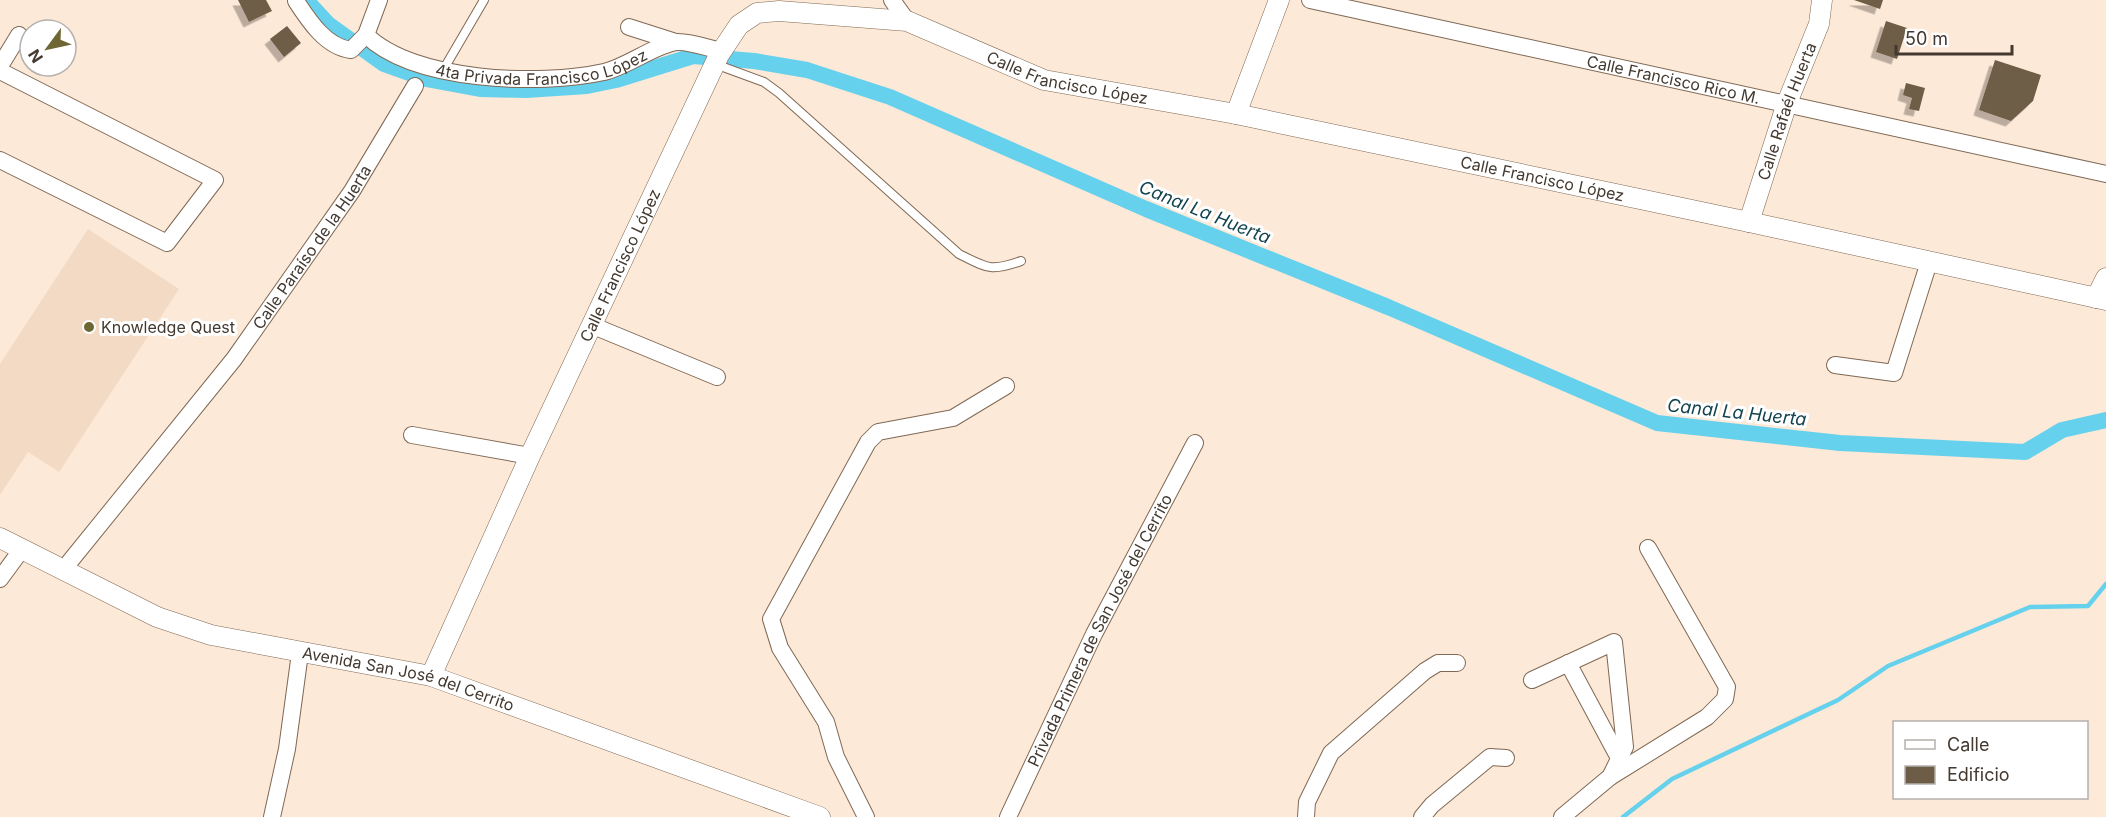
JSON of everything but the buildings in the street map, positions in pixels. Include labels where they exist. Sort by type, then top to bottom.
[{"type":"street","points":[[359,42],[379,0]]},
{"type":"street","points":[[892,0],[907,21]]},
{"type":"street","points":[[1236,114],[1279,0]]},
{"type":"street","name":"Calle Francisco Rico M.","points":[[1310,0],[1787,102],[2106,174]]},
{"type":"street","name":"Calle Rafaél Huerta","points":[[1749,222],[1787,102],[1819,24],[1822,0]]},
{"type":"street","name":"4ta Privada Francisco López","points":[[296,1],[309,20],[340,48],[359,42],[442,72],[559,78],[605,72],[676,42]]},
{"type":"street","name":"Calle Francisco López","points":[[431,676],[530,456],[718,58],[739,25],[757,13],[779,11],[907,21],[1044,80],[1236,114],[2101,299]]},
{"type":"street","points":[[629,27],[718,58]]},
{"type":"street","points":[[0,66],[18,38]]},
{"type":"street","points":[[0,72],[215,180],[167,243],[0,160]]},
{"type":"street","name":"Calle Paraíso de la Huerta","points":[[63,570],[234,359],[352,191],[415,86]]},
{"type":"street","points":[[1835,364],[1894,374],[1929,262]]},
{"type":"street","points":[[2101,299],[2106,278]]},
{"type":"street","points":[[591,325],[717,376]]},
{"type":"street","points":[[866,817],[836,757],[826,722],[780,648],[771,619],[868,442],[878,432],[953,418],[1006,386]]},
{"type":"street","points":[[412,435],[530,456]]},
{"type":"street","name":"Privada Primera de San José del Cerrito","points":[[1008,817],[1094,634],[1195,443]]},
{"type":"street","name":"Avenida San José del Cerrito","points":[[0,538],[157,617],[211,634],[300,653],[431,676],[820,817]]},
{"type":"street","points":[[1562,817],[1610,777],[1707,717],[1725,699],[1727,687],[1648,548]]},
{"type":"street","points":[[0,579],[22,549]]},
{"type":"street","points":[[1532,680],[1614,642],[1625,747],[1610,777]]},
{"type":"street","points":[[272,817],[286,748],[300,653]]},
{"type":"street","points":[[1306,817],[1307,802],[1331,753],[1425,671],[1438,663],[1457,663]]},
{"type":"street","points":[[1568,663],[1620,760]]},
{"type":"street","points":[[1422,817],[1432,805],[1490,758],[1506,758]]},
{"type":"lane","points":[[442,72],[483,0]]},
{"type":"lane","points":[[718,58],[764,82],[779,93],[959,255],[988,269],[999,269],[1021,261]]},
{"type":"shaded area","name":"Knowledge Quest","points":[[88,229],[179,289],[59,472],[28,452],[0,495],[0,364]]},
{"type":"waterway","name":"Canal La Huerta","points":[[306,0],[328,24],[384,64],[426,79],[480,89],[526,90],[587,86],[616,80],[693,56],[754,61],[807,70],[890,97],[1146,209],[1388,307],[1657,423],[1840,443],[2025,452],[2062,430],[2106,420]]},
{"type":"waterway","points":[[1623,817],[1672,779],[1838,700],[1888,666],[2030,607],[2088,606],[2106,584]]},
{"type":"place","name":"Knowledge Quest","points":[[89,327]]}]
